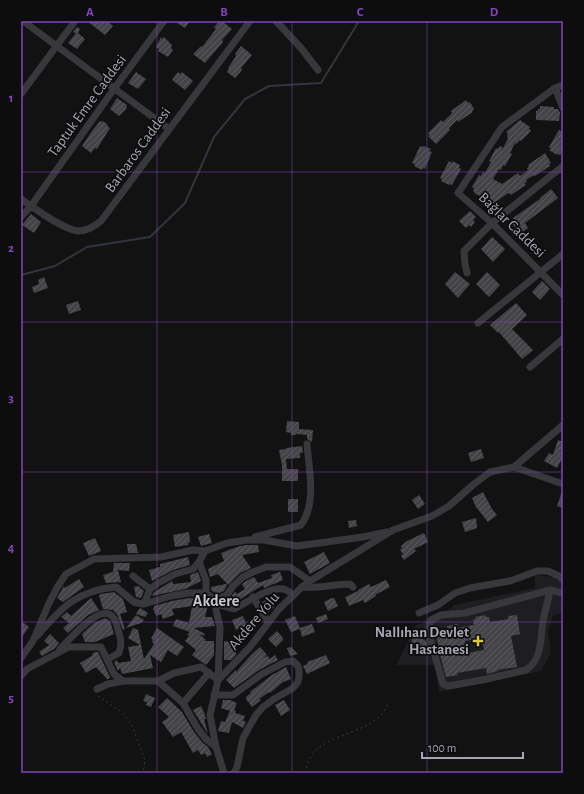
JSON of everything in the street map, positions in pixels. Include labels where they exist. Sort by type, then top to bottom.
[{"type":"street","points":[[23,21],[169,129]]},
{"type":"street","points":[[21,94],[75,21]]},
{"type":"street","name":"Taptuk Emre Caddesi","points":[[21,217],[31,206],[164,21]]},
{"type":"street","name":"Barbaros Caddesi","points":[[21,199],[71,229],[80,231],[92,228],[101,222],[250,21]]},
{"type":"street","points":[[276,21],[302,48],[318,70]]},
{"type":"street","points":[[563,84],[555,88],[563,108]]},
{"type":"street","name":"Bağlar Caddesi","points":[[555,88],[502,127],[458,193],[492,223],[563,295]]},
{"type":"street","points":[[467,273],[464,251],[492,223],[563,166]]},
{"type":"street","points":[[478,323],[563,254]]},
{"type":"street","points":[[530,367],[563,339]]},
{"type":"street","points":[[246,540],[264,540],[297,546],[393,530],[432,516],[450,506],[474,484],[490,472],[514,467],[560,431],[563,425]]},
{"type":"street","points":[[33,641],[58,586],[66,574],[80,565],[94,559],[161,557],[193,550],[205,551],[227,543],[246,540],[301,525],[307,518],[310,504],[307,444]]},
{"type":"street","points":[[514,467],[563,484]]},
{"type":"street","name":"Akdere Yolu","points":[[224,773],[216,747],[210,715],[218,680],[250,647],[268,622],[302,587],[393,530]]},
{"type":"street","points":[[144,604],[150,590],[158,583],[175,574],[193,569],[205,551]]},
{"type":"street","points":[[199,562],[206,580],[206,593]]},
{"type":"street","points":[[216,602],[227,595],[233,586],[243,577],[266,567],[290,567],[310,581]]},
{"type":"street","points":[[419,613],[438,605],[455,593],[470,588],[510,581],[537,571],[548,571],[559,576],[563,580]]},
{"type":"street","points":[[133,576],[150,590]]},
{"type":"street","points":[[302,587],[314,588],[334,584],[350,584],[353,587]]},
{"type":"street","points":[[21,658],[33,641],[57,613],[72,600],[101,588],[116,587],[134,602],[144,604],[171,596],[189,593],[206,593],[216,602],[234,610],[253,597],[280,588],[288,590],[293,596]]},
{"type":"street","points":[[550,590],[543,623],[541,645],[536,659],[529,668],[482,680],[448,686],[443,684],[428,631],[431,620],[440,614],[465,613],[550,590],[563,593]]},
{"type":"street","points":[[253,597],[268,622]]},
{"type":"street","points":[[216,602],[220,627],[218,680]]},
{"type":"street","points":[[57,653],[82,626],[96,616],[105,613],[111,615],[115,620],[122,645],[119,653],[108,659]]},
{"type":"street","points":[[21,676],[27,669],[69,647],[101,647],[114,674],[123,681]]},
{"type":"street","points":[[214,695],[233,696],[262,674],[285,662],[293,661],[298,666],[300,676],[296,685],[290,691],[274,699],[260,710],[252,720],[242,738],[237,769],[234,773]]},
{"type":"street","points":[[97,689],[108,684],[123,681],[158,681],[174,673],[202,667],[218,680]]},
{"type":"street","points":[[183,703],[209,673]]},
{"type":"street","points":[[158,681],[183,703],[198,729],[206,739],[216,747]]},
{"type":"path","points":[[97,689],[98,697],[123,713],[132,725],[145,760],[144,773]]},
{"type":"path","points":[[306,773],[309,760],[317,749],[347,733],[375,721],[382,715],[388,703]]},
{"type":"shaded area","name":"Nallıhan Devlet Hastanesi","points":[[535,575],[561,578],[563,585],[563,612],[553,616],[548,630],[551,653],[541,671],[439,692],[435,665],[396,665],[416,625],[450,609],[454,605],[535,588]]},
{"type":"building","points":[[87,21],[107,21],[113,26],[105,35]]},
{"type":"building","points":[[174,21],[190,21],[185,28]]},
{"type":"building","points":[[219,21],[222,21],[232,29],[205,63],[193,54],[201,46],[202,47],[216,29],[214,28]]},
{"type":"building","points":[[77,27],[80,29],[78,33],[85,39],[77,49],[68,43],[76,33],[73,32]]},
{"type":"building","points":[[161,37],[162,39],[164,37],[172,45],[171,48],[173,50],[168,57],[158,51],[159,49],[156,47]]},
{"type":"building","points":[[241,46],[252,55],[235,78],[227,72],[236,56],[235,54]]},
{"type":"building","points":[[136,72],[146,79],[138,89],[128,83]]},
{"type":"building","points":[[178,72],[180,74],[182,72],[193,81],[185,90],[172,80]]},
{"type":"building","points":[[117,98],[127,105],[127,108],[119,116],[110,109]]},
{"type":"building","points":[[466,100],[468,103],[470,102],[474,109],[472,111],[473,112],[458,122],[457,120],[449,128],[450,130],[436,144],[428,136],[430,135],[428,133],[441,120],[443,122],[452,113],[451,111]]},
{"type":"building","points":[[540,106],[554,107],[554,109],[558,109],[560,113],[559,121],[536,120],[536,111],[540,109]]},
{"type":"building","points":[[520,120],[530,127],[529,129],[531,131],[521,141],[520,140],[516,144],[515,143],[510,153],[512,154],[505,166],[503,165],[501,170],[499,169],[493,179],[502,184],[518,173],[520,176],[528,170],[528,165],[545,153],[551,163],[549,164],[550,166],[526,180],[527,182],[524,183],[526,185],[511,195],[509,193],[507,194],[491,205],[483,194],[482,197],[474,193],[474,188],[472,187],[479,175],[481,176],[483,172],[485,173],[496,148],[498,149],[500,146],[503,148],[508,139],[508,134],[506,132]]},
{"type":"building","points":[[100,121],[103,121],[110,128],[97,149],[95,148],[91,153],[82,146]]},
{"type":"building","points":[[559,130],[563,132],[563,150],[560,155],[557,155],[549,150],[551,149],[549,147]]},
{"type":"building","points":[[420,146],[431,149],[429,151],[432,152],[425,169],[423,168],[422,170],[414,166],[415,164],[412,163]]},
{"type":"building","points":[[449,161],[460,165],[459,168],[461,169],[452,185],[441,181],[442,179],[440,178]]},
{"type":"building","points":[[551,189],[558,198],[525,223],[528,228],[520,234],[511,222],[514,220],[513,218],[540,199]]},
{"type":"building","points":[[470,211],[476,217],[473,220],[475,222],[471,227],[469,225],[466,228],[459,221]]},
{"type":"building","points":[[31,214],[41,222],[34,233],[22,225]]},
{"type":"building","points":[[492,237],[505,249],[493,262],[481,249]]},
{"type":"building","points":[[455,272],[470,284],[458,298],[445,284]]},
{"type":"building","points":[[487,272],[500,285],[489,297],[476,284]]},
{"type":"building","points":[[44,277],[48,288],[34,293],[32,287],[39,284],[38,280]]},
{"type":"building","points":[[542,281],[550,289],[540,300],[532,292]]},
{"type":"building","points":[[78,301],[81,310],[69,314],[66,305]]},
{"type":"building","points":[[516,303],[527,315],[512,329],[533,350],[522,359],[499,332],[498,333],[490,325]]},
{"type":"building","points":[[287,421],[299,422],[299,429],[313,430],[312,442],[307,439],[307,435],[291,435],[291,433],[286,432]]},
{"type":"building","points":[[558,440],[563,442],[563,457],[557,468],[544,461],[549,453],[553,455]]},
{"type":"building","points":[[302,446],[303,453],[300,453],[300,458],[286,459],[287,469],[298,469],[298,481],[282,481],[282,465],[279,450]]},
{"type":"building","points":[[481,449],[484,458],[471,462],[468,453]]},
{"type":"building","points":[[563,491],[563,508],[557,506]]},
{"type":"building","points":[[483,492],[497,515],[488,522],[476,507],[472,498]]},
{"type":"building","points":[[419,495],[425,504],[418,509],[412,500]]},
{"type":"building","points":[[288,499],[298,499],[298,512],[288,512]]},
{"type":"building","points":[[476,518],[477,528],[465,532],[462,522]]},
{"type":"building","points":[[356,520],[357,526],[349,528],[348,521]]},
{"type":"building","points":[[189,532],[190,542],[188,545],[175,547],[173,535]]},
{"type":"building","points":[[424,533],[428,542],[414,549],[416,551],[404,560],[401,556],[403,554],[400,550],[402,548],[401,546],[407,541]]},
{"type":"building","points":[[209,534],[212,543],[201,546],[198,537]]},
{"type":"building","points":[[95,538],[101,551],[89,556],[83,543]]},
{"type":"building","points":[[127,544],[136,544],[138,553],[128,553]]},
{"type":"building","points":[[247,545],[258,545],[259,552],[242,555],[251,568],[240,573],[228,585],[218,574],[210,577],[208,569],[224,561],[221,553]]},
{"type":"building","points":[[324,552],[330,563],[310,574],[304,562]]},
{"type":"building","points":[[188,557],[190,565],[173,570],[152,581],[149,570],[160,567],[160,564]]},
{"type":"building","points":[[114,563],[130,563],[129,571],[118,570],[121,582],[106,583],[103,575],[113,572]]},
{"type":"building","points":[[198,572],[201,581],[185,589],[152,596],[154,592],[172,581],[173,584],[191,582],[190,575]]},
{"type":"building","points":[[280,572],[283,580],[264,588],[263,585],[234,603],[229,599],[235,592],[237,594],[245,589],[242,584],[246,581],[254,577],[258,583],[272,578],[271,575]]},
{"type":"building","points":[[79,579],[84,587],[63,602],[57,598],[64,586],[65,588]]},
{"type":"building","points":[[386,580],[390,587],[375,595],[376,596],[365,603],[363,600],[349,606],[345,597],[369,584],[371,587]]},
{"type":"building","points":[[227,585],[224,591],[217,594],[211,590],[211,587]]},
{"type":"building","points":[[138,586],[144,591],[141,598],[136,597],[134,587]]},
{"type":"building","points":[[114,592],[123,599],[127,612],[120,614],[125,629],[123,630],[117,614],[113,610],[103,609],[99,596],[101,594]]},
{"type":"building","points":[[273,596],[277,602],[268,613],[262,602]]},
{"type":"building","points":[[91,598],[99,610],[88,615],[68,633],[63,628],[69,623],[61,617],[67,612],[71,616]]},
{"type":"building","points":[[189,598],[206,599],[206,604],[208,605],[205,617],[212,617],[215,626],[194,628],[205,634],[204,636],[199,634],[206,640],[204,641],[214,641],[214,655],[206,665],[192,655],[196,650],[185,641],[190,632],[173,626],[176,619],[189,623],[192,606],[172,609],[174,615],[163,619],[161,614],[156,616],[153,609],[154,606]]},
{"type":"building","points":[[334,598],[338,606],[328,611],[324,602]]},
{"type":"building","points":[[140,608],[148,613],[145,617],[136,614]]},
{"type":"building","points":[[326,614],[328,619],[318,623],[316,618]]},
{"type":"building","points":[[136,615],[144,620],[141,623],[126,628]]},
{"type":"building","name":"Nallıhan Devlet Hastanesi","points":[[486,615],[486,617],[489,617],[490,622],[509,619],[508,616],[517,615],[520,634],[511,636],[517,667],[497,670],[498,671],[487,674],[486,668],[457,673],[458,675],[446,677],[436,633],[448,630],[447,626],[458,624],[458,628],[474,625],[473,619],[476,619],[475,617]],"holes":[[[482,638],[484,650],[468,653],[465,641]]]},
{"type":"building","points":[[243,616],[247,626],[236,630],[232,620]]},
{"type":"building","points":[[295,616],[300,628],[312,624],[315,632],[302,637],[300,629],[291,632],[285,620]]},
{"type":"building","points":[[105,618],[110,621],[114,634],[95,642],[85,642],[82,634],[94,623]]},
{"type":"building","points":[[21,621],[29,627],[21,638]]},
{"type":"building","points":[[133,628],[138,630],[144,659],[154,644],[151,638],[157,628],[184,647],[177,656],[168,650],[161,662],[150,655],[153,668],[122,674],[120,668],[118,671],[114,662],[117,660],[118,663],[131,661],[128,647],[140,645],[128,638]]},
{"type":"building","points":[[277,631],[283,640],[276,647],[268,639]]},
{"type":"building","points":[[50,634],[59,643],[54,649],[42,656],[39,652],[49,645],[44,641]]},
{"type":"building","points":[[414,635],[426,641],[427,645],[425,649],[411,642]]},
{"type":"building","points":[[224,641],[231,642],[231,648],[236,648],[236,655],[231,660],[224,660]]},
{"type":"building","points":[[260,647],[267,655],[264,658],[268,656],[270,659],[275,655],[278,660],[259,670],[234,688],[226,680],[236,670],[236,672]]},
{"type":"building","points":[[291,647],[298,654],[290,656],[287,648]]},
{"type":"building","points":[[98,652],[110,677],[109,679],[107,679],[96,667],[86,673],[80,663],[93,655],[92,654]]},
{"type":"building","points":[[326,655],[330,663],[307,674],[303,666],[308,664],[307,662]]},
{"type":"building","points":[[286,667],[291,679],[283,682],[270,693],[269,692],[259,699],[261,700],[252,707],[246,699],[246,697],[251,693],[250,692],[272,675]]},
{"type":"building","points":[[146,694],[155,698],[151,707],[146,705],[147,702],[143,701]]},
{"type":"building","points":[[167,698],[182,712],[194,732],[208,747],[212,754],[207,757],[205,753],[201,755],[198,750],[193,753],[181,732],[173,737],[162,722],[169,717],[158,707]]},
{"type":"building","points":[[223,700],[230,700],[237,703],[234,710],[236,711],[235,713],[245,716],[243,721],[246,722],[243,728],[232,722],[229,733],[218,731],[221,721],[225,722],[230,711],[221,708]]},
{"type":"building","points":[[284,700],[290,710],[281,716],[275,705]]},
{"type":"building","points":[[201,706],[206,719],[204,719],[208,734],[193,710]]},
{"type":"waterway","points":[[21,275],[55,266],[87,247],[150,237],[185,203],[214,137],[245,99],[269,86],[321,83],[359,21]]},
{"type":"place","name":"Nallıhan Devlet Hastanesi","points":[[478,641]]},
{"type":"district","name":"Akdere","points":[[216,601]]}]
